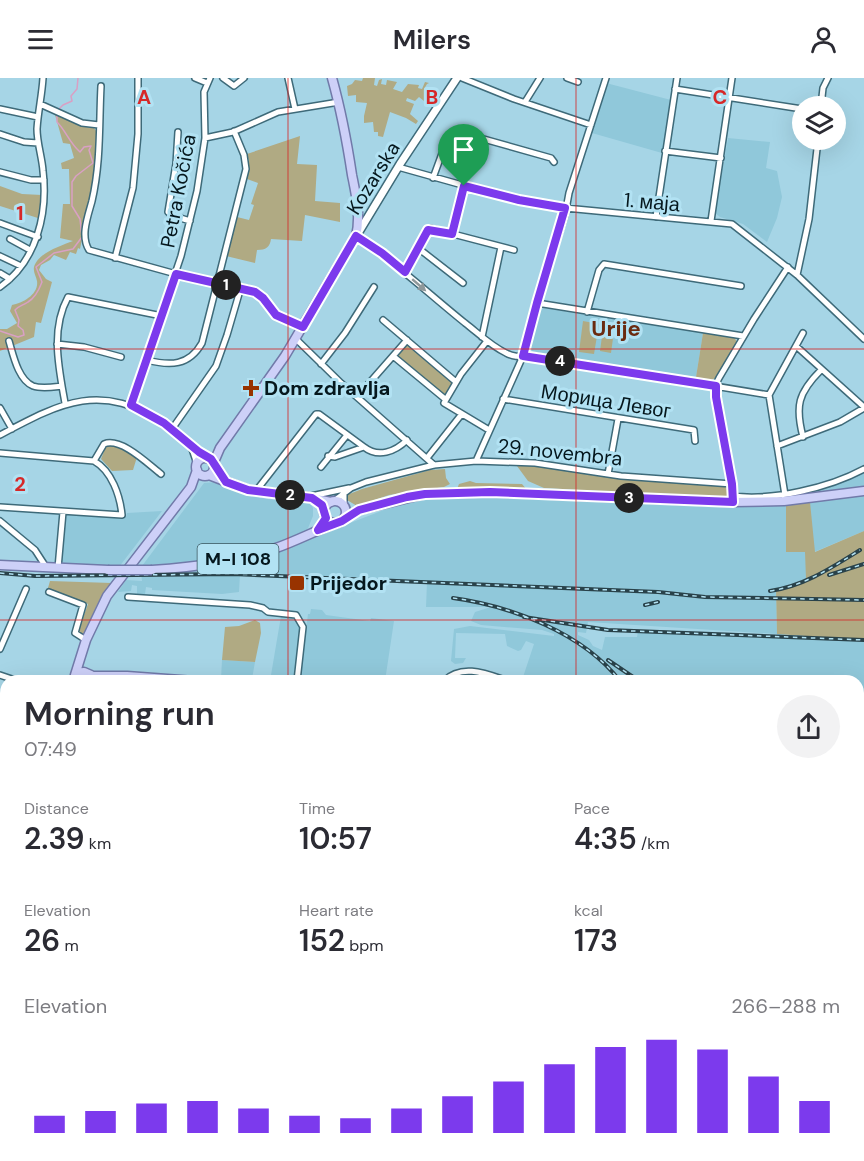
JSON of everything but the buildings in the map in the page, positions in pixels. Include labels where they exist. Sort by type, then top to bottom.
[{"type":"main road","points":[[332,78],[339,102],[357,200],[359,221],[356,236]]},
{"type":"main road","name":"Kozarska","points":[[211,460],[296,339],[356,236]]},
{"type":"main road","points":[[191,487],[200,459],[211,460]]},
{"type":"main road","points":[[75,675],[86,640],[107,596],[191,487],[213,471],[211,460]]},
{"type":"main road","points":[[211,460],[226,482]]},
{"type":"main road","points":[[197,467],[201,474],[208,475]]},
{"type":"main road","name":"29. novembra","points":[[208,475],[238,487],[256,491],[333,502]]},
{"type":"main road","name":"M-I 108","points":[[0,565],[108,570],[153,570],[201,566],[239,559],[276,548],[340,521],[359,510],[425,494],[490,492],[733,499],[785,498],[864,491]]},
{"type":"main road","points":[[317,500],[331,522],[340,521],[345,507]]},
{"type":"main road","points":[[318,530],[333,502]]},
{"type":"main road","name":"M-I 108","points":[[333,502],[359,510]]},
{"type":"main road","points":[[81,658],[94,675]]},
{"type":"street","points":[[0,287],[21,266],[38,237],[43,219],[45,199],[38,143],[38,117],[44,78]]},
{"type":"street","points":[[115,258],[133,188],[138,134],[138,78]]},
{"type":"street","points":[[195,78],[208,80]]},
{"type":"street","points":[[223,78],[234,86],[244,78]]},
{"type":"street","points":[[288,78],[295,109]]},
{"type":"street","points":[[446,78],[458,79],[591,126]]},
{"type":"street","points":[[525,102],[540,78]]},
{"type":"street","points":[[567,78],[578,82]]},
{"type":"street","points":[[476,461],[523,356],[565,208],[606,78]]},
{"type":"street","points":[[656,217],[677,78]]},
{"type":"street","points":[[711,221],[732,78]]},
{"type":"street","points":[[822,96],[828,78]]},
{"type":"street","name":"Kozarska","points":[[356,236],[398,167],[458,79]]},
{"type":"street","name":"Petra Kočića","points":[[131,405],[176,274],[190,221],[202,167],[205,138],[204,100],[208,80]]},
{"type":"street","points":[[101,86],[99,162],[85,236],[89,250],[176,274],[241,287],[258,294],[276,315],[303,327]]},
{"type":"street","points":[[675,89],[792,107]]},
{"type":"street","points":[[205,138],[234,131],[278,112],[339,102]]},
{"type":"street","points":[[40,104],[82,123],[99,124]]},
{"type":"street","points":[[0,109],[38,117]]},
{"type":"street","points":[[147,360],[172,365],[193,356],[202,343],[246,169],[244,155],[234,131]]},
{"type":"street","points":[[433,178],[448,137],[455,131],[551,158],[554,162]]},
{"type":"street","points":[[178,132],[177,157],[168,212],[190,221]]},
{"type":"street","points":[[0,134],[24,142],[38,143]]},
{"type":"street","points":[[797,275],[809,219],[817,150]]},
{"type":"street","points":[[665,151],[721,159]]},
{"type":"street","name":"1. маја","points":[[398,167],[519,200],[565,208],[735,225],[788,267],[864,339]]},
{"type":"street","points":[[0,172],[30,180],[44,180]]},
{"type":"street","points":[[452,234],[464,186]]},
{"type":"street","points":[[357,200],[361,205],[368,207],[377,201]]},
{"type":"street","points":[[0,223],[38,237]]},
{"type":"street","points":[[405,272],[430,228],[514,250]]},
{"type":"street","points":[[356,236],[382,253],[484,339],[506,353],[517,357],[523,356],[769,395]]},
{"type":"street","points":[[10,239],[30,250]]},
{"type":"street","points":[[489,430],[446,405],[446,399],[484,339],[501,247]]},
{"type":"street","points":[[418,248],[463,283]]},
{"type":"street","points":[[0,256],[21,266]]},
{"type":"street","points":[[587,312],[599,270],[604,264],[741,286]]},
{"type":"street","points":[[733,499],[716,386],[743,336],[788,267]]},
{"type":"street","points":[[0,273],[10,279]]},
{"type":"street","points":[[172,429],[216,366],[241,287]]},
{"type":"street","points":[[321,364],[345,333],[374,287]]},
{"type":"street","points":[[65,404],[57,344],[60,317],[68,297],[162,316]]},
{"type":"street","points":[[537,303],[743,336]]},
{"type":"street","points":[[383,320],[456,382]]},
{"type":"street","points":[[803,333],[769,395],[785,498],[864,469]]},
{"type":"street","points":[[296,339],[434,465]]},
{"type":"street","points":[[9,340],[20,372],[28,382],[40,387],[62,386]]},
{"type":"street","points":[[357,397],[407,340]]},
{"type":"street","points":[[57,344],[84,347],[121,357]]},
{"type":"street","points":[[777,446],[840,422],[864,407],[796,346]]},
{"type":"street","points":[[393,356],[446,399]]},
{"type":"street","points":[[803,437],[799,403],[804,389],[821,370]]},
{"type":"street","name":"Морица Левог","points":[[503,399],[694,430],[695,441]]},
{"type":"street","points":[[0,435],[65,404],[94,400],[131,405],[172,429],[211,460]]},
{"type":"street","points":[[0,408],[12,429]]},
{"type":"street","points":[[256,491],[313,416],[319,414],[371,452],[380,453],[401,445],[407,440]]},
{"type":"street","points":[[427,458],[461,415]]},
{"type":"street","points":[[608,474],[618,418]]},
{"type":"street","points":[[321,466],[347,435]]},
{"type":"street","points":[[94,461],[101,446],[106,442],[114,442],[136,454],[161,474]]},
{"type":"street","points":[[190,444],[197,467]]},
{"type":"street","points":[[328,456],[335,457],[364,447]]},
{"type":"street","points":[[0,453],[94,461],[104,467],[111,477],[122,515],[0,507]]},
{"type":"street","name":"29. novembra","points":[[306,497],[351,488],[434,465],[476,461],[535,463],[608,474],[732,484]]},
{"type":"street","name":"29. novembra","points":[[333,502],[351,488]]},
{"type":"street","points":[[344,495],[345,507]]},
{"type":"street","points":[[58,567],[63,512]]},
{"type":"street","points":[[0,521],[35,550],[41,566]]},
{"type":"street","points":[[0,649],[26,589]]},
{"type":"street","points":[[49,591],[83,605],[75,633],[86,640]]},
{"type":"street","points":[[128,597],[250,605],[263,608],[268,612],[296,615],[303,627],[298,675]]},
{"type":"street","points":[[452,675],[463,671],[487,675]]},
{"type":"shaded area","points":[[363,78],[375,78],[374,85],[377,86],[379,80],[382,79],[381,84],[386,85],[387,80],[397,82],[393,89],[402,92],[408,84],[419,85],[418,88],[422,89],[425,82],[429,83],[424,89],[436,97],[429,105],[419,97],[415,101],[407,98],[406,101],[414,104],[410,114],[418,121],[416,124],[390,112],[383,137],[378,136],[378,132],[374,132],[373,122],[364,123],[367,103],[356,102],[356,95],[348,96],[347,86],[355,80],[362,81]]},
{"type":"shaded area","points":[[606,83],[671,100],[662,153],[592,133]]},
{"type":"shaded area","points":[[54,111],[85,127],[94,128],[97,132],[97,163],[80,249],[78,248],[76,254],[70,252],[66,260],[54,255],[41,265],[39,270],[46,279],[52,282],[41,323],[36,322],[34,337],[0,351],[0,329],[7,329],[17,323],[10,311],[12,305],[33,294],[37,286],[34,272],[36,262],[50,251],[73,241],[60,238],[63,204],[70,204],[69,169],[62,169],[61,163],[74,158],[70,144],[63,143]]},
{"type":"shaded area","points":[[300,136],[297,164],[317,165],[315,201],[340,203],[340,222],[305,215],[302,241],[271,239],[267,247],[257,250],[255,263],[226,256],[237,217],[249,220],[254,205],[251,204],[258,183],[247,179],[249,161],[247,154]]},
{"type":"shaded area","points":[[728,138],[770,142],[766,168],[777,171],[782,197],[777,218],[767,242],[743,224],[720,217],[715,213]]},
{"type":"shaded area","points":[[0,186],[22,194],[42,195],[41,219],[0,206]]},
{"type":"shaded area","points":[[543,308],[703,333],[696,377],[533,353],[530,346],[540,311]]},
{"type":"shaded area","points":[[583,321],[599,324],[594,354],[579,352]]},
{"type":"shaded area","points":[[603,329],[614,331],[611,353],[600,351]]},
{"type":"shaded area","points":[[703,333],[734,337],[737,342],[715,378],[710,381],[696,377]]},
{"type":"shaded area","points":[[405,345],[409,345],[452,381],[453,385],[448,393],[442,394],[398,359],[396,354]]},
{"type":"shaded area","points":[[115,444],[137,457],[133,470],[112,471],[101,459],[106,446]]},
{"type":"shaded area","points":[[517,466],[532,466],[598,476],[722,485],[729,490],[726,498],[544,488],[528,481]]},
{"type":"shaded area","points":[[445,469],[446,478],[450,484],[444,487],[389,495],[357,506],[347,500],[347,495],[362,489],[430,470]]},
{"type":"shaded area","points":[[864,472],[864,531],[814,552],[806,580],[776,589],[777,634],[864,640],[864,675],[524,675],[534,644],[526,641],[518,651],[507,646],[505,634],[456,633],[455,658],[466,658],[463,663],[455,664],[451,661],[454,629],[470,626],[554,636],[554,634],[542,630],[481,625],[471,621],[475,612],[491,607],[426,607],[427,582],[240,575],[239,592],[222,594],[152,590],[146,587],[145,594],[137,594],[137,586],[132,585],[131,591],[118,592],[126,580],[142,581],[141,573],[278,551],[394,506],[431,497],[736,506],[809,503],[809,492]],"holes":[[[588,622],[777,634],[777,637],[638,631],[637,637],[605,637],[602,650],[578,635],[578,632],[586,633]]]},
{"type":"shaded area","points":[[470,481],[522,484],[528,491],[457,489],[459,484]]},
{"type":"shaded area","points":[[217,482],[241,493],[267,499],[309,502],[313,508],[313,516],[306,533],[253,552],[213,561],[142,566],[204,483]]},
{"type":"shaded area","points":[[810,502],[815,552],[864,531],[864,640],[777,634],[776,589],[806,579],[805,552],[786,552],[786,505]]},
{"type":"shaded area","points":[[162,511],[119,567],[61,565],[65,514],[126,517],[127,513]]},
{"type":"shaded area","points":[[50,581],[112,583],[83,635],[79,633],[79,629],[88,604],[48,588]]},
{"type":"shaded area","points":[[311,609],[322,610],[326,615],[370,621],[371,618],[394,621],[386,675],[300,675],[308,614]]},
{"type":"shaded area","points":[[281,616],[296,619],[301,626],[295,675],[271,675]]},
{"type":"shaded area","points":[[255,620],[260,623],[261,633],[255,662],[222,660],[225,627],[239,626]]},
{"type":"shaded area","points":[[222,660],[255,662],[253,675],[221,675]]},
{"type":"waterway","points":[[59,109],[72,101],[71,96],[77,89],[78,78]]},
{"type":"waterway","points":[[0,331],[18,337],[24,335],[23,330],[18,326],[19,320],[15,310],[35,296],[40,288],[42,282],[36,267],[54,253],[73,249],[82,237],[80,219],[72,206],[72,182],[93,163],[89,150],[91,146],[84,147],[80,152],[57,122],[57,114]]},
{"type":"railway","points":[[770,591],[806,581],[860,550]]},
{"type":"railway","points":[[829,575],[864,564]]},
{"type":"railway","points":[[0,573],[35,576],[233,574],[658,592],[705,597],[864,600]]},
{"type":"railway","points":[[453,598],[498,608],[544,624],[586,649],[615,675]]},
{"type":"railway","points":[[645,605],[658,602]]},
{"type":"railway","points":[[524,617],[608,630],[864,640]]},
{"type":"railway","points":[[608,660],[630,675]]},
{"type":"place","name":"Dom zdravlja","points":[[251,388]]},
{"type":"place","name":"Prijedor","points":[[297,583]]},
{"type":"district","name":"Urije","points":[[616,328]]},
{"type":"route","points":[[464,186],[519,200],[565,208],[523,356],[716,386],[733,502],[490,492],[425,494],[359,510],[338,523],[318,530],[326,518],[322,505],[317,500],[248,490],[226,482],[211,459],[164,423],[131,405],[176,274],[249,289],[263,298],[276,315],[303,327],[356,236],[405,272],[430,228],[452,234],[464,186]]}]
